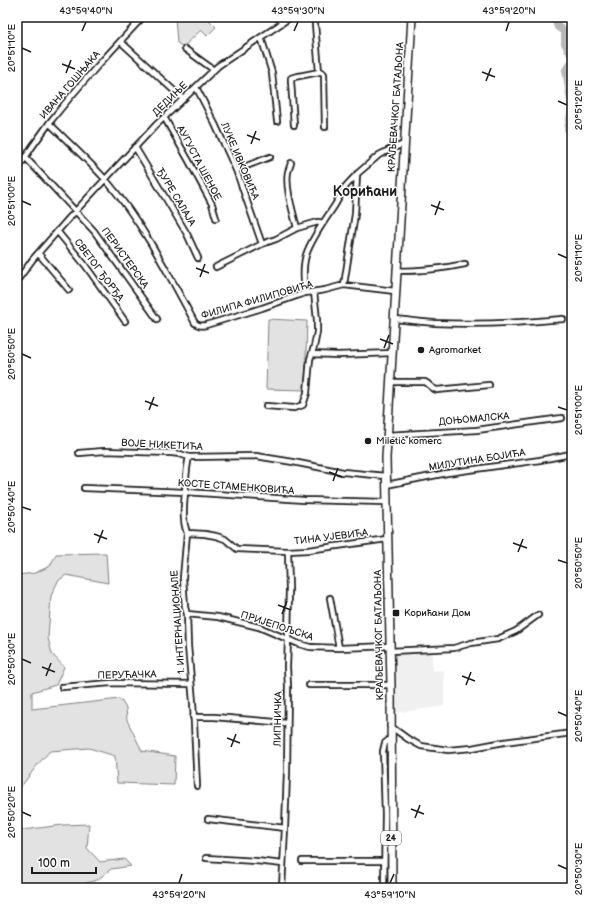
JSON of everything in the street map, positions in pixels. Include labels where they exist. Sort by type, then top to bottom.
[{"type":"main road","name":"КРАЉЕВАЧКОГ БАТАЉОНА","points":[[392,888],[390,739],[391,685],[386,476],[396,271],[412,17]]},
{"type":"street","name":"ИВАНА ГОШЊАКА","points":[[17,170],[49,123],[143,17]]},
{"type":"street","points":[[277,17],[282,23]]},
{"type":"street","name":"ДЕДИЊЕ","points":[[17,281],[38,252],[164,117],[214,70],[291,17]]},
{"type":"street","points":[[314,17],[316,24],[319,72]]},
{"type":"street","points":[[261,37],[272,73],[277,121]]},
{"type":"street","points":[[120,42],[183,99]]},
{"type":"street","points":[[185,49],[214,70]]},
{"type":"street","points":[[294,125],[291,78],[322,72],[324,74],[325,127]]},
{"type":"street","name":"ЛУКЕ ИВКОВИЋА","points":[[196,87],[236,170],[262,244]]},
{"type":"street","name":"АУГУСТА ШЕНОЕ","points":[[164,117],[190,160],[212,204],[216,218]]},
{"type":"street","points":[[49,123],[105,179]]},
{"type":"street","points":[[305,294],[303,278],[306,251],[345,187],[379,155],[404,144]]},
{"type":"street","name":"ЂУРЕ САЛАЈА","points":[[135,147],[187,234],[198,258]]},
{"type":"street","points":[[25,157],[71,208],[76,211]]},
{"type":"street","points":[[236,170],[270,157]]},
{"type":"street","points":[[291,163],[288,173],[288,184],[297,228]]},
{"type":"street","points":[[344,285],[355,214],[358,174]]},
{"type":"street","name":"ФИЛИПА ФИЛИПОВИЋА","points":[[105,179],[124,203],[147,237],[195,322],[201,326],[305,294],[344,285],[395,291]]},
{"type":"street","name":"ПЕРИСТЕРСКА","points":[[76,211],[94,231],[157,318]]},
{"type":"street","points":[[216,267],[297,228],[318,222],[323,223]]},
{"type":"street","name":"СВЕТОГ ЂОРЂА","points":[[58,231],[85,265],[125,321]]},
{"type":"street","points":[[38,252],[69,290]]},
{"type":"street","points":[[396,271],[419,271],[465,264]]},
{"type":"street","points":[[266,406],[294,408],[303,405],[307,394],[310,360],[316,332],[317,320],[314,292]]},
{"type":"street","points":[[394,319],[434,323],[483,323],[531,322],[562,319]]},
{"type":"street","points":[[312,354],[338,355],[392,353]]},
{"type":"street","points":[[390,382],[425,382],[437,390],[489,385]]},
{"type":"street","name":"ДОЊОМАЛСКА","points":[[387,436],[477,430],[562,418]]},
{"type":"street","name":"ВОЈЕ НИКЕТИЋА","points":[[79,453],[104,451],[172,453],[189,457],[256,456],[343,472],[386,476]]},
{"type":"street","name":"МИЛУТИНА БОЈИЋА","points":[[386,485],[447,473],[571,454]]},
{"type":"street","name":"1. ИНТЕРНАЦИОНАЛЕ","points":[[189,457],[186,471],[184,509],[184,527],[187,533],[183,578],[185,607],[187,614],[197,786]]},
{"type":"street","name":"КОСТЕ СТАМЕНКОВИЋА","points":[[84,488],[185,492],[304,500],[386,502]]},
{"type":"street","name":"ТИНА УЈЕВИЋА","points":[[187,533],[216,536],[225,539],[237,549],[288,551],[308,550],[387,539]]},
{"type":"street","name":"ЛИПНИЧКА","points":[[282,888],[285,828],[288,686],[288,551]]},
{"type":"street","points":[[330,598],[339,648]]},
{"type":"street","name":"ПРИЈЕПОЉСКА","points":[[187,614],[218,617],[259,627],[288,640],[310,647],[339,648],[454,648],[471,643],[498,639],[516,631],[538,615]]},
{"type":"street","name":"ПЕРУЋАЧКА","points":[[62,687],[111,683],[191,684]]},
{"type":"street","points":[[309,685],[391,685]]},
{"type":"street","points":[[193,717],[214,717],[287,723]]},
{"type":"street","points":[[390,726],[421,746],[448,750],[472,748],[572,733]]},
{"type":"street","points":[[384,888],[385,814],[383,751],[386,742],[390,739]]},
{"type":"street","points":[[208,820],[285,828]]},
{"type":"street","points":[[206,858],[283,864]]},
{"type":"street","points":[[302,860],[384,861]]},
{"type":"shaded area","points":[[175,17],[206,17],[216,27],[207,36],[201,30],[183,47],[177,43]]},
{"type":"shaded area","points":[[268,319],[307,321],[305,390],[266,389]]},
{"type":"shaded area","points":[[106,553],[108,583],[66,575],[58,581],[51,596],[48,638],[52,654],[64,667],[56,685],[32,692],[32,709],[120,699],[126,708],[127,720],[142,751],[175,756],[174,785],[117,783],[115,756],[89,748],[50,751],[20,788],[17,800],[17,575],[35,573],[50,566],[56,554]]},
{"type":"shaded area","points":[[432,651],[432,671],[444,670],[444,706],[395,713],[393,653]]},
{"type":"shaded area","points":[[17,820],[22,830],[63,825],[89,824],[87,848],[100,862],[124,859],[131,866],[111,869],[97,880],[68,888],[17,888]]},
{"type":"waterway","points":[[557,17],[555,19],[558,27],[565,32],[565,43],[572,56]]},
{"type":"waterway","points":[[572,62],[566,70],[572,107]]},
{"type":"waterway","points":[[572,108],[568,129],[572,133]]},
{"type":"place","name":"Agromarket","points":[[421,350]]},
{"type":"place","name":"Miletić komerc","points":[[368,441]]},
{"type":"place","name":"Корићани Дом","points":[[396,613]]},
{"type":"district","name":"Корићани","points":[[365,191]]}]
